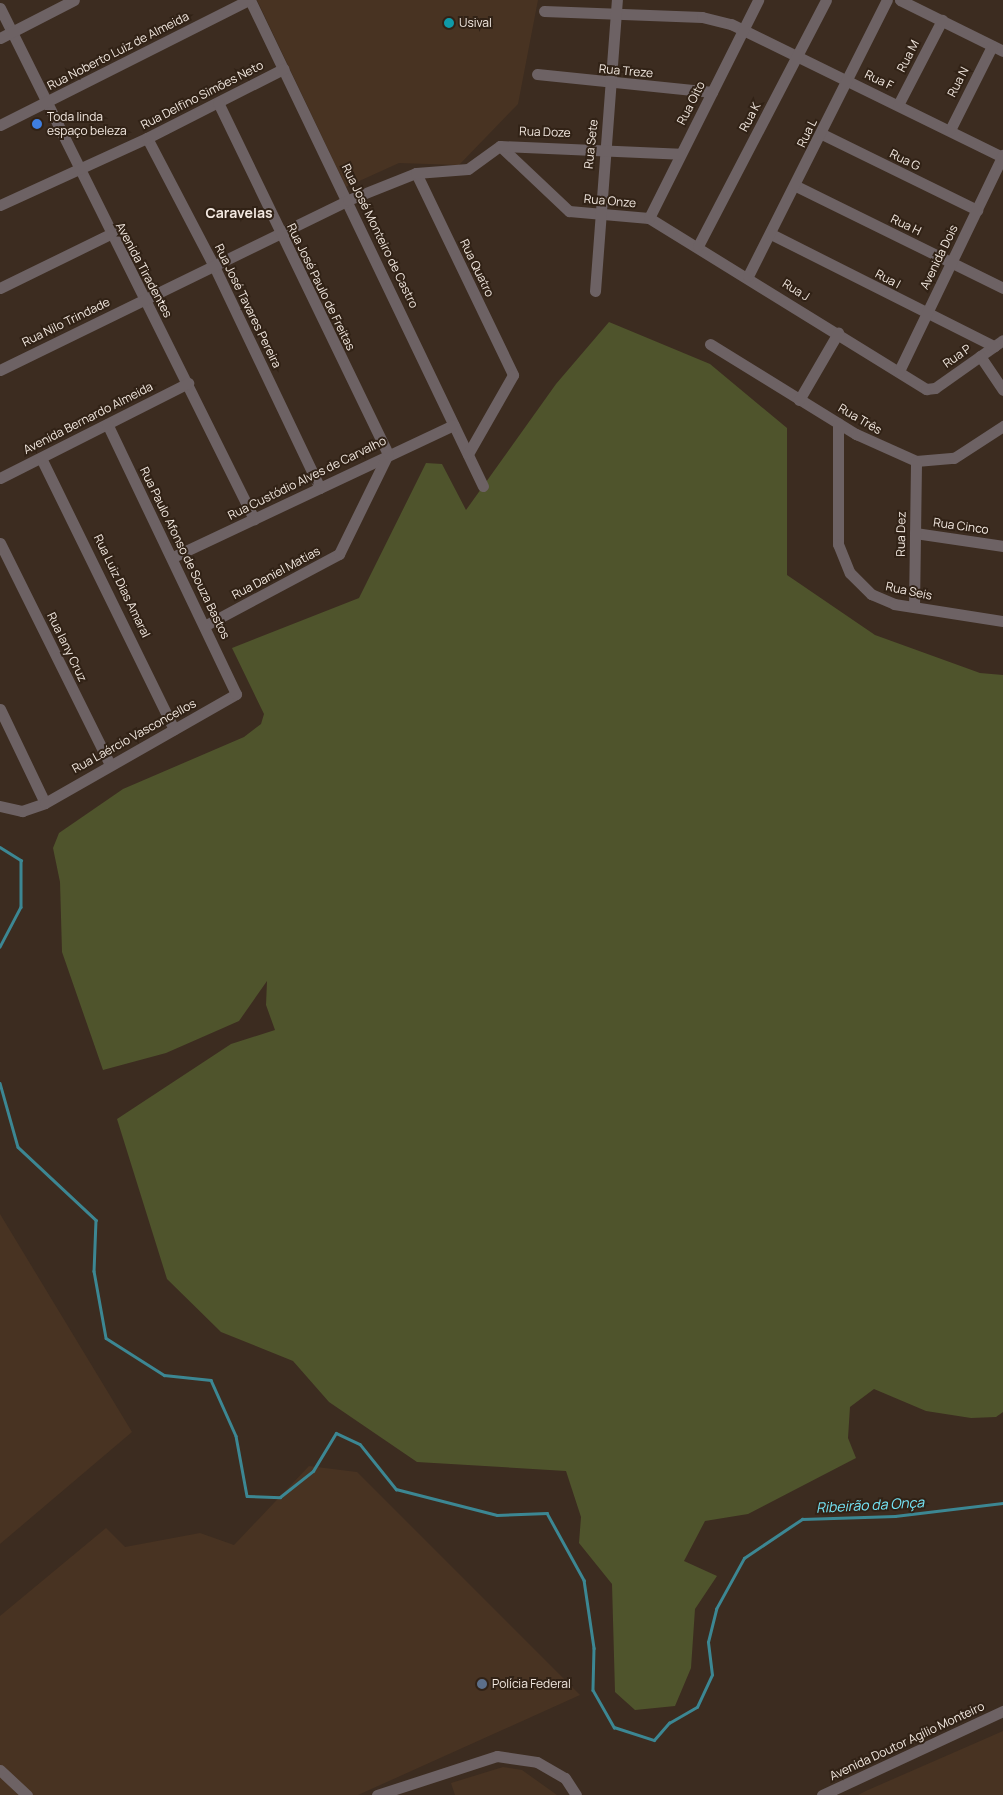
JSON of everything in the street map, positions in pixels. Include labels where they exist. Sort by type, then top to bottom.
[{"type":"street","points":[[0,8],[5,36],[74,0]]},
{"type":"street","name":"Rua José Monteiro de Castro","points":[[249,0],[348,200],[482,486]]},
{"type":"street","name":"Rua Noberto Luiz de Almeida","points":[[0,126],[249,0]]},
{"type":"street","name":"Rua Sete","points":[[594,291],[598,213],[617,0]]},
{"type":"street","name":"Rua Oito","points":[[649,218],[758,0]]},
{"type":"street","name":"Rua K","points":[[698,246],[826,0]]},
{"type":"street","name":"Rua L","points":[[748,276],[796,186],[887,0]]},
{"type":"street","points":[[900,0],[1003,51]]},
{"type":"street","name":"Rua F","points":[[544,11],[702,17],[744,30],[1003,156]]},
{"type":"street","name":"Rua M","points":[[898,105],[942,20]]},
{"type":"street","name":"Avenida Tiradentes","points":[[5,36],[46,103],[110,234],[188,383],[254,519]]},
{"type":"street","name":"Rua N","points":[[950,130],[992,46]]},
{"type":"street","name":"Rua Delfino Simões Neto","points":[[0,205],[147,138],[283,69]]},
{"type":"street","name":"Rua Treze","points":[[537,74],[611,84],[712,92]]},
{"type":"street","name":"Rua José Paulo de Freitas","points":[[218,103],[279,234],[388,454]]},
{"type":"street","name":"Rua G","points":[[822,134],[977,210]]},
{"type":"street","name":"Rua José Tavares Pereira","points":[[147,138],[214,266],[320,488]]},
{"type":"street","name":"Rua Nilo Trindade","points":[[0,370],[348,200],[416,173],[468,169],[500,146]]},
{"type":"street","name":"Rua Doze","points":[[500,146],[604,148],[680,154]]},
{"type":"street","name":"Rua Onze","points":[[500,146],[569,211],[649,218]]},
{"type":"street","name":"Avenida Dois","points":[[899,371],[1003,156]]},
{"type":"street","name":"Rua Quatro","points":[[416,173],[512,375],[468,454]]},
{"type":"street","name":"Rua H","points":[[796,186],[1003,288]]},
{"type":"street","name":"Rua J","points":[[649,218],[748,276],[926,389]]},
{"type":"street","points":[[0,288],[110,234]]},
{"type":"street","name":"Rua I","points":[[771,234],[925,314],[998,343]]},
{"type":"street","points":[[799,400],[838,333]]},
{"type":"street","name":"Rua P","points":[[926,389],[935,388],[998,343]]},
{"type":"street","name":"Rua Três","points":[[710,344],[838,423],[916,461]]},
{"type":"street","points":[[980,356],[1003,390]]},
{"type":"street","name":"Avenida Bernardo Almeida","points":[[0,478],[188,383]]},
{"type":"street","name":"Rua Seis","points":[[838,423],[838,533],[843,558],[861,585],[877,598],[914,607],[1003,621]]},
{"type":"street","name":"Rua Paulo Afonso de Souza Bastos","points":[[107,424],[206,625],[236,694]]},
{"type":"street","name":"Rua Custódio Alves de Carvalho","points":[[173,558],[388,454],[454,425]]},
{"type":"street","points":[[916,461],[954,458],[1003,426]]},
{"type":"street","name":"Rua Daniel Matias","points":[[206,625],[339,554],[388,454]]},
{"type":"street","name":"Rua Luiz Dias Amaral","points":[[41,458],[174,729]]},
{"type":"street","name":"Rua Dez","points":[[914,607],[916,461]]},
{"type":"street","name":"Rua Cinco","points":[[915,533],[1003,546]]},
{"type":"street","name":"Rua Iany Cruz","points":[[0,543],[109,763]]},
{"type":"street","name":"Rua Laércio Vasconcellos","points":[[0,806],[22,811],[45,803],[109,763],[236,694]]},
{"type":"street","points":[[0,709],[45,803]]},
{"type":"street","name":"Avenida Doutor Agílio Monteiro","points":[[822,1795],[1003,1711]]},
{"type":"street","points":[[377,1795],[497,1756],[537,1762],[565,1778],[576,1795]]},
{"type":"street","points":[[0,1770],[27,1795]]},
{"type":"shaded area","points":[[257,0],[538,0],[518,104],[459,165],[399,163],[346,187]]},
{"type":"shaded area","points":[[0,1214],[132,1432],[0,1544]]},
{"type":"shaded area","points":[[309,1466],[357,1472],[580,1695],[358,1795],[0,1795],[0,1616],[106,1528],[125,1547],[200,1533],[234,1545]]},
{"type":"shaded area","points":[[1003,1731],[1003,1795],[858,1795],[868,1790]]},
{"type":"shaded area","points":[[503,1767],[522,1770],[557,1795],[455,1795],[451,1783]]},
{"type":"green space","points":[[609,322],[710,364],[787,428],[787,575],[875,635],[980,673],[1003,675],[1003,1412],[996,1417],[971,1418],[926,1411],[874,1389],[850,1407],[848,1438],[856,1458],[748,1514],[705,1521],[684,1561],[717,1576],[695,1609],[691,1668],[675,1706],[635,1710],[615,1692],[612,1584],[579,1543],[581,1517],[566,1471],[417,1462],[329,1402],[293,1361],[221,1332],[167,1279],[117,1119],[231,1044],[275,1030],[266,1005],[267,981],[239,1021],[166,1053],[103,1070],[62,952],[60,882],[53,848],[59,833],[123,789],[244,737],[261,724],[264,714],[232,648],[359,598],[426,463],[442,464],[466,510],[556,384]]},
{"type":"waterway","name":"Ribeirão da Onça","points":[[0,847],[21,860],[21,907],[0,947]]},
{"type":"waterway","name":"Ribeirão da Onça","points":[[0,1083],[18,1147],[96,1220],[94,1271],[106,1338],[164,1375],[211,1380],[236,1436],[247,1496],[280,1497],[313,1471],[336,1433],[360,1444],[396,1489],[497,1515],[547,1513],[584,1580],[594,1648],[593,1690],[614,1727],[654,1740],[669,1723],[697,1707],[712,1675],[708,1642],[716,1609],[744,1558],[802,1519],[895,1516],[1003,1503]]},
{"type":"place","name":"Usival","points":[[449,23]]},
{"type":"place","name":"Toda linda espaço beleza","points":[[37,124]]},
{"type":"place","name":"Polícia Federal","points":[[482,1684]]},
{"type":"district","name":"Caravelas","points":[[239,213]]}]
